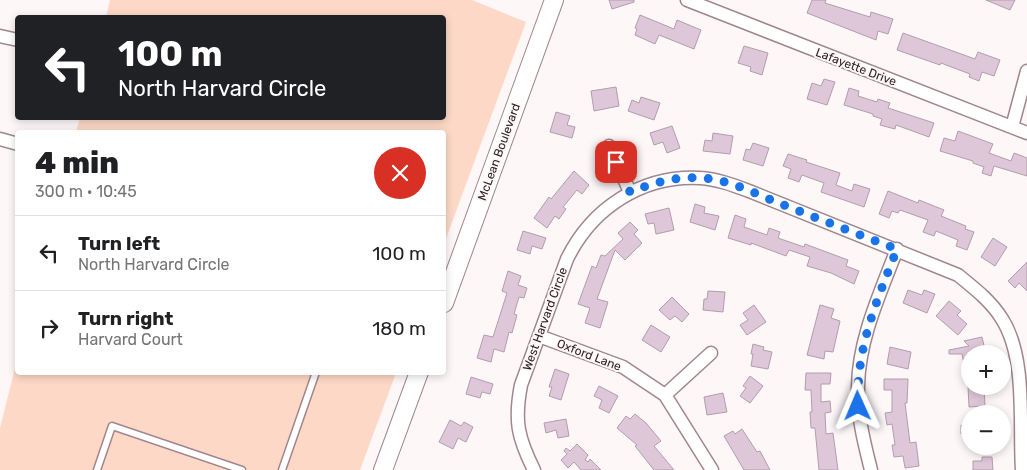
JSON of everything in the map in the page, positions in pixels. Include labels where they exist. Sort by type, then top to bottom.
[{"type":"main road","name":"McLean Boulevard","points":[[446,298],[554,0]]},
{"type":"main road","points":[[383,470],[418,375]]},
{"type":"street","name":"Lafayette Drive","points":[[687,0],[1027,133]]},
{"type":"street","points":[[0,36],[15,39]]},
{"type":"street","points":[[1012,127],[1027,72]]},
{"type":"street","points":[[0,139],[15,143]]},
{"type":"street","points":[[610,146],[630,192]]},
{"type":"street","name":"West Harvard Circle","points":[[534,470],[524,450],[517,426],[517,403],[521,385],[566,259],[573,246],[599,213],[630,192],[649,184],[677,179],[701,178],[717,180],[749,191],[897,249],[958,275],[985,298],[1002,318],[1013,340],[1023,371],[1022,470]]},
{"type":"street","points":[[871,470],[860,425],[859,367],[872,313],[897,249]]},
{"type":"street","name":"Oxford Lane","points":[[539,336],[623,367],[665,395],[712,470]]},
{"type":"street","points":[[665,395],[711,353]]},
{"type":"lane","points":[[282,470],[315,375]]},
{"type":"lane","points":[[97,470],[112,426],[242,470]]},
{"type":"shaded area","points":[[110,0],[472,0],[526,22],[446,239],[446,130],[77,130],[79,120],[446,120],[446,15],[106,15]]},
{"type":"shaded area","points":[[15,368],[15,375],[395,375],[360,470],[0,470],[0,428]]},
{"type":"building","points":[[609,0],[634,0],[634,2],[612,9]]},
{"type":"building","points":[[812,0],[826,0],[825,3],[870,17],[871,12],[893,19],[888,34],[878,31],[876,40],[807,13]]},
{"type":"building","points":[[986,0],[1015,0],[1010,10]]},
{"type":"building","points":[[640,15],[674,29],[677,20],[701,30],[694,49],[659,35],[655,44],[635,35],[637,29],[635,28]]},
{"type":"building","points":[[903,33],[975,59],[978,52],[1000,60],[994,76],[982,72],[979,81],[969,77],[970,74],[941,63],[940,65],[897,50]]},
{"type":"building","points":[[744,46],[768,53],[762,75],[750,71],[751,67],[738,63]]},
{"type":"building","points":[[824,79],[835,82],[827,105],[807,99],[812,83],[821,86]]},
{"type":"building","points":[[616,87],[619,106],[594,111],[591,91]]},
{"type":"building","points":[[849,88],[859,91],[858,96],[877,102],[878,99],[890,103],[888,108],[934,123],[929,137],[896,125],[895,129],[880,125],[882,119],[873,116],[873,114],[844,105]]},
{"type":"building","points":[[641,97],[660,103],[654,120],[628,111],[632,100],[639,103]]},
{"type":"building","points":[[556,112],[570,116],[567,125],[575,127],[572,138],[550,132]]},
{"type":"building","points":[[672,126],[680,148],[667,153],[663,142],[654,145],[650,133]]},
{"type":"building","points":[[958,131],[993,144],[989,153],[1011,161],[1014,153],[1027,158],[1027,176],[994,166],[991,176],[982,173],[984,167],[973,163],[973,161],[940,151],[944,138],[955,141]]},
{"type":"building","points":[[713,133],[733,136],[730,154],[703,151],[705,140],[712,141]]},
{"type":"building","points":[[753,143],[769,148],[763,166],[743,160],[746,149],[750,150]]},
{"type":"building","points":[[788,154],[840,173],[836,185],[852,191],[854,184],[870,189],[864,207],[821,192],[824,183],[802,175],[799,182],[788,178],[791,169],[783,166]]},
{"type":"building","points":[[574,171],[589,185],[582,194],[577,190],[563,207],[566,209],[559,219],[555,216],[547,228],[534,218],[549,197],[551,199]]},
{"type":"building","points":[[888,191],[918,203],[919,200],[944,210],[941,216],[966,226],[965,229],[974,232],[967,250],[956,246],[958,240],[936,231],[934,236],[923,232],[928,220],[900,210],[898,213],[892,211],[889,218],[879,214]]},
{"type":"building","points":[[695,204],[705,207],[704,213],[719,216],[715,230],[690,222]]},
{"type":"building","points":[[669,208],[674,230],[656,234],[654,223],[648,224],[645,214]]},
{"type":"building","points":[[735,215],[746,219],[744,227],[767,235],[769,228],[780,232],[778,238],[804,247],[805,244],[848,260],[846,266],[859,271],[854,284],[831,273],[807,266],[810,257],[789,250],[786,256],[751,243],[751,245],[728,238]]},
{"type":"building","points":[[630,222],[638,230],[634,234],[642,243],[625,260],[615,250],[597,299],[608,302],[600,328],[585,323],[590,308],[578,304],[592,266],[596,268],[601,255],[605,256],[623,239],[618,233]]},
{"type":"building","points":[[523,231],[546,238],[542,249],[532,246],[530,254],[517,250]]},
{"type":"building","points":[[993,238],[1007,247],[995,266],[981,257]]},
{"type":"building","points":[[1027,262],[1027,291],[1019,283],[1015,288],[1008,281]]},
{"type":"building","points":[[508,271],[521,276],[518,285],[527,288],[524,298],[519,297],[514,314],[517,315],[512,333],[509,332],[504,352],[494,349],[491,362],[477,358],[484,335],[493,337],[507,293],[502,291]]},
{"type":"building","points":[[908,290],[922,295],[924,290],[935,294],[927,313],[903,303]]},
{"type":"building","points":[[708,291],[725,292],[723,312],[703,310],[704,299],[707,299]]},
{"type":"building","points":[[672,297],[689,314],[682,322],[675,316],[670,320],[659,310]]},
{"type":"building","points":[[949,301],[961,311],[957,315],[967,324],[958,335],[936,316]]},
{"type":"building","points":[[754,305],[766,322],[747,335],[740,325],[748,320],[743,313]]},
{"type":"building","points":[[820,305],[834,309],[831,318],[840,321],[833,352],[825,351],[824,359],[807,355]]},
{"type":"building","points":[[651,325],[670,337],[661,352],[642,340]]},
{"type":"building","points":[[982,337],[984,345],[968,345],[964,341]]},
{"type":"building","points":[[753,344],[764,347],[763,350],[772,352],[768,369],[751,366]]},
{"type":"building","points":[[890,347],[911,352],[908,369],[887,364]]},
{"type":"building","points":[[961,348],[961,354],[949,354],[949,350]]},
{"type":"building","points":[[555,369],[569,374],[561,400],[549,396],[552,387],[549,387]]},
{"type":"building","points":[[806,373],[831,373],[830,384],[821,384],[821,402],[830,401],[831,412],[825,413],[826,434],[833,433],[838,470],[819,470],[815,428],[811,428],[811,390],[805,390]]},
{"type":"building","points":[[750,376],[763,386],[750,403],[740,396],[746,388],[743,386]]},
{"type":"building","points":[[471,377],[493,384],[490,394],[482,392],[480,398],[466,394]]},
{"type":"building","points":[[884,379],[908,379],[907,403],[905,403],[910,443],[916,442],[919,466],[905,468],[903,456],[894,457],[892,445],[895,445],[892,424],[887,425],[885,413],[892,412],[892,390],[884,390]]},
{"type":"building","points":[[599,386],[618,396],[609,413],[599,408],[602,400],[594,396]]},
{"type":"building","points":[[723,393],[727,412],[707,415],[704,397]]},
{"type":"building","points":[[968,395],[984,395],[985,405],[969,405]]},
{"type":"building","points":[[635,414],[646,423],[661,441],[654,446],[674,470],[654,470],[635,446],[637,445],[617,428],[626,416],[630,419]]},
{"type":"building","points":[[566,419],[569,436],[558,438],[556,430],[546,433],[544,423]]},
{"type":"building","points":[[450,420],[461,426],[464,422],[473,427],[466,442],[458,438],[453,449],[439,442]]},
{"type":"building","points":[[742,429],[757,452],[760,451],[770,470],[744,470],[724,436],[733,431],[735,434]]},
{"type":"building","points":[[577,444],[588,455],[585,460],[588,462],[590,459],[601,470],[581,470],[574,462],[568,468],[561,460],[567,454],[564,451],[566,448],[570,451]]},
{"type":"building","points":[[982,457],[992,457],[993,470],[973,470],[973,461],[982,461]]},
{"type":"route","points":[[616,162],[630,192],[649,184],[677,179],[701,178],[717,180],[732,184],[897,249],[872,313],[864,341],[859,367],[858,406]]}]
